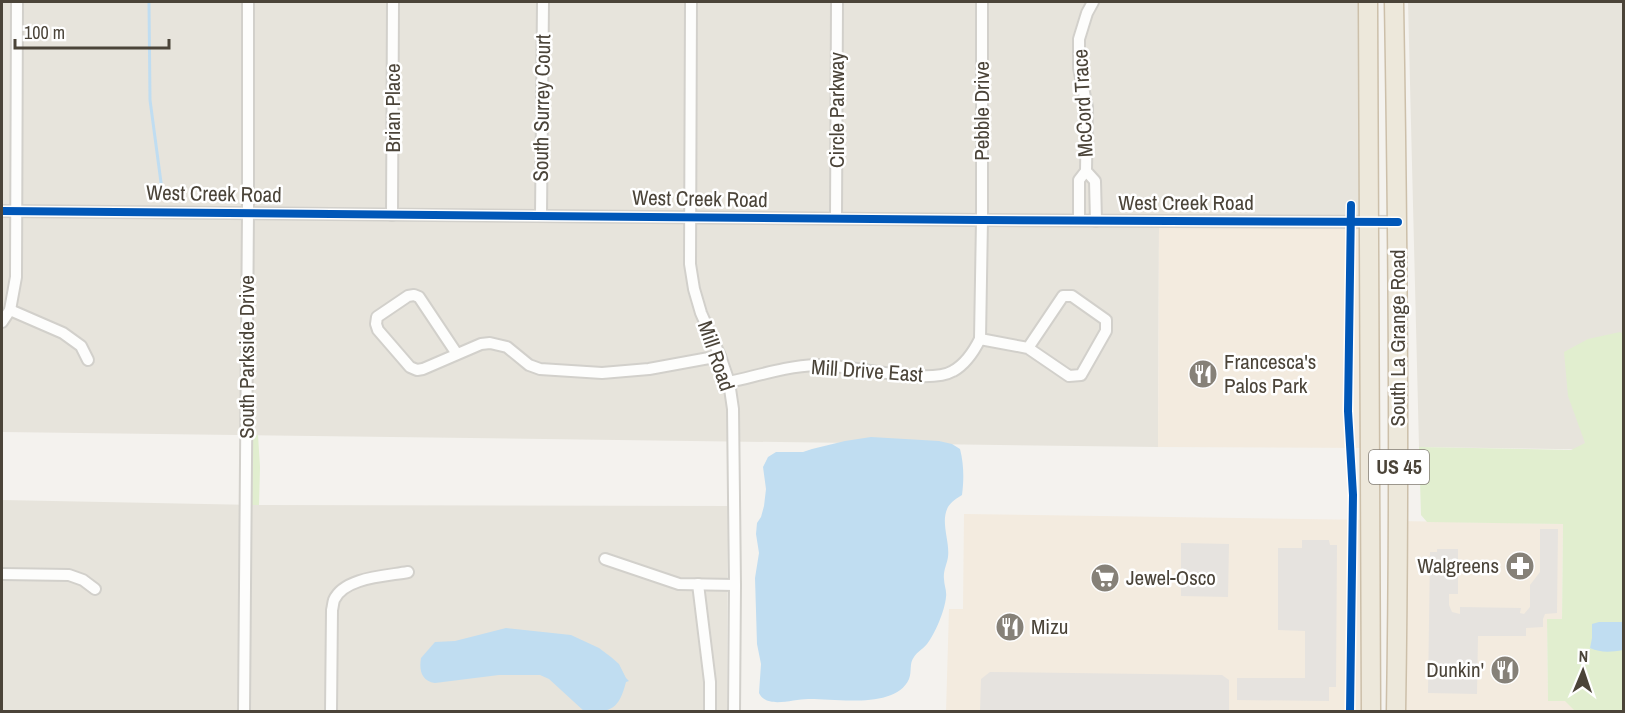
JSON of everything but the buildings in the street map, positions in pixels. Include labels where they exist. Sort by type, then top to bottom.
[{"type":"highway","name":"South La Grange Road","points":[[1368,2],[1371,711]]},
{"type":"highway","name":"South La Grange Road","points":[[1394,2],[1398,222],[1399,532],[1396,711]]},
{"type":"street","points":[[2,322],[10,310],[16,277],[17,2]]},
{"type":"street","name":"South Parkside Drive","points":[[244,711],[248,2]]},
{"type":"street","name":"Brian Place","points":[[392,215],[393,2]]},
{"type":"street","name":"South Surrey Court","points":[[541,215],[543,2]]},
{"type":"street","name":"Mill Road","points":[[691,2],[690,264],[701,313],[729,382],[733,417],[734,711]]},
{"type":"street","name":"Circle Parkway","points":[[836,218],[837,2]]},
{"type":"street","name":"Pebble Drive","points":[[982,2],[982,220]]},
{"type":"street","name":"McCord Trace","points":[[1079,220],[1080,180],[1086,171],[1087,107],[1079,68],[1079,39],[1093,2]]},
{"type":"street","name":"McCord Trace","points":[[1086,171],[1095,181],[1096,220]]},
{"type":"street","name":"West Creek Road","points":[[2,210],[1398,222]]},
{"type":"street","points":[[982,220],[980,339],[1028,348],[1069,376],[1081,375],[1106,331],[1106,320],[1072,296],[1064,296],[1028,348]]},
{"type":"street","points":[[457,354],[419,297],[408,296],[377,317],[378,330],[410,367],[417,370],[423,369],[481,344],[490,343],[507,347],[529,365],[540,369],[602,373],[650,369],[720,356]]},
{"type":"street","points":[[10,310],[63,333],[81,346],[88,360]]},
{"type":"street","name":"Mill Drive East","points":[[729,382],[813,365],[939,376],[953,371],[965,361],[974,351],[980,339]]},
{"type":"street","points":[[605,559],[679,584],[735,585]]},
{"type":"street","points":[[331,711],[334,599],[340,591],[368,578],[408,572]]},
{"type":"street","points":[[2,574],[69,575],[95,588]]},
{"type":"street","points":[[698,584],[710,682],[710,711]]},
{"type":"shaded area","points":[[2,2],[1369,2],[1372,220],[1159,226],[1158,447],[2,432]]},
{"type":"shaded area","points":[[1408,2],[1623,2],[1623,450],[1419,447]]},
{"type":"shaded area","points":[[1159,226],[1368,229],[1369,448],[1158,447]]},
{"type":"shaded area","points":[[2,500],[259,505],[728,506],[727,711],[2,712]]},
{"type":"shaded area","points":[[964,514],[1367,520],[1366,711],[946,712],[949,609],[963,609]]},
{"type":"shaded area","points":[[1399,521],[1563,524],[1562,619],[1547,620],[1548,700],[1565,700],[1594,711],[1398,712]]},
{"type":"shaded area","points":[[1540,529],[1558,529],[1557,613],[1545,614],[1543,627],[1526,628],[1526,636],[1478,636],[1477,694],[1428,693],[1430,552],[1437,552],[1437,549],[1458,549],[1458,594],[1449,594],[1449,605],[1452,612],[1460,614],[1460,607],[1521,608],[1520,613],[1524,614],[1530,607],[1530,585],[1540,572]]},
{"type":"shaded area","points":[[1302,540],[1329,540],[1330,545],[1337,545],[1336,687],[1329,687],[1329,701],[1237,700],[1237,678],[1305,678],[1305,631],[1278,630],[1278,548],[1302,548]]},
{"type":"shaded area","points":[[1181,543],[1229,544],[1228,597],[1181,596]]},
{"type":"shaded area","points":[[990,672],[1222,675],[1229,680],[1229,711],[980,711],[981,679]]},
{"type":"green space","points":[[1620,332],[1623,334],[1623,711],[1574,710],[1565,701],[1548,701],[1547,619],[1562,619],[1563,524],[1427,522],[1421,515],[1419,447],[1571,450],[1585,443],[1568,396],[1564,352],[1588,339]]},
{"type":"green space","points":[[251,435],[258,435],[259,505],[251,505]]},
{"type":"water","points":[[871,437],[939,441],[952,444],[960,449],[963,472],[962,495],[951,503],[946,513],[948,557],[944,576],[946,595],[939,622],[927,644],[912,659],[909,679],[892,695],[879,699],[849,701],[804,699],[768,701],[759,693],[761,664],[757,644],[755,578],[759,553],[757,523],[764,506],[766,489],[763,467],[768,457],[776,452],[803,452]]},
{"type":"water","points":[[1623,622],[1623,650],[1606,652],[1590,648],[1592,624]]},
{"type":"water","points":[[506,628],[571,635],[599,648],[619,664],[629,681],[626,682],[617,703],[608,710],[585,712],[549,679],[540,675],[499,675],[435,683],[427,680],[422,674],[421,658],[435,642],[455,641]]},
{"type":"waterway","points":[[149,2],[150,100],[162,190]]},
{"type":"cycle path","points":[[1350,712],[1353,495],[1348,411],[1351,205]]},
{"type":"cycle path","points":[[2,211],[1398,222]]},
{"type":"place","name":"Francesca's Palos Park","points":[[1203,374]]},
{"type":"place","name":"Walgreens","points":[[1520,566]]},
{"type":"place","name":"Jewel-Osco","points":[[1105,578]]},
{"type":"place","name":"Mizu","points":[[1010,627]]},
{"type":"place","name":"Dunkin'","points":[[1505,670]]}]
